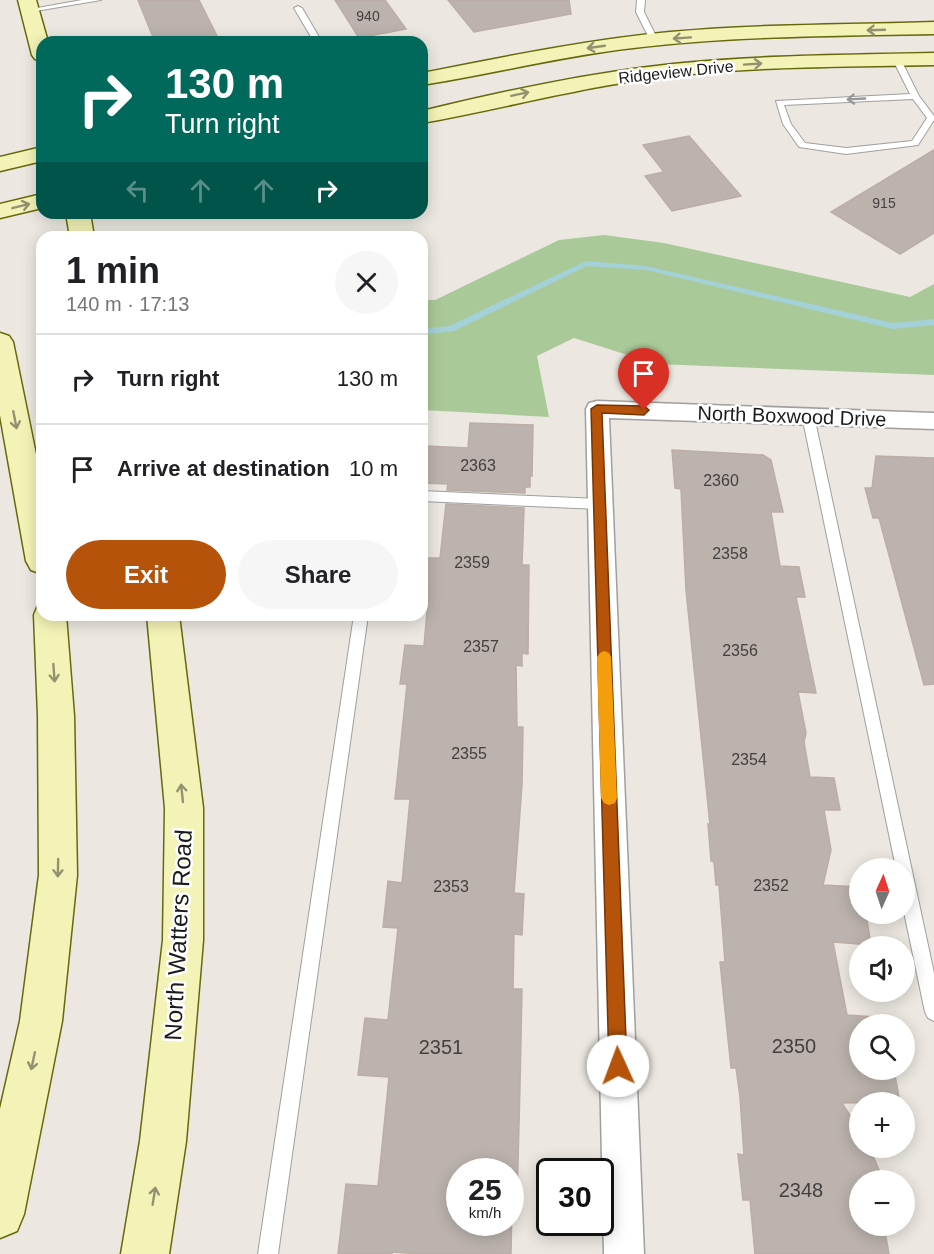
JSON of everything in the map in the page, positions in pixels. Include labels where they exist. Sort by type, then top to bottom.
[{"type":"main road","points":[[28,5],[37,36]]},
{"type":"main road","name":"Ridgeview Drive","points":[[428,78],[553,53],[654,40],[744,33],[934,28]]},
{"type":"main road","points":[[654,40],[673,70]]},
{"type":"main road","name":"Ridgeview Drive","points":[[428,116],[548,89],[673,70],[762,63],[934,59]]},
{"type":"main road","points":[[0,164],[36,155]]},
{"type":"main road","points":[[0,212],[36,203]]},
{"type":"main road","points":[[0,342],[36,530]]},
{"type":"main road","points":[[0,1214],[41,1021],[58,875],[56,716],[50,621]]},
{"type":"main road","name":"North Watters Road","points":[[145,1254],[163,1141],[183,939],[184,808],[164,621]]},
{"type":"street","name":"North Boxwood Drive","points":[[624,1254],[597,409],[934,421]]},
{"type":"lane","points":[[28,5],[97,0]]},
{"type":"lane","points":[[641,0],[640,12],[654,40]]},
{"type":"lane","points":[[298,8],[314,36]]},
{"type":"lane","points":[[897,60],[915,96],[931,118],[915,143],[846,151],[802,146],[787,124],[779,103],[915,96]]},
{"type":"lane","points":[[808,416],[901,858]]},
{"type":"lane","points":[[428,496],[599,504]]},
{"type":"lane","points":[[268,1254],[360,621]]},
{"type":"lane","points":[[915,922],[934,1012]]},
{"type":"green space","points":[[604,235],[664,243],[910,297],[934,284],[934,375],[656,364],[574,338],[537,356],[549,417],[428,410],[428,300],[435,300],[559,240]]},
{"type":"building","points":[[138,0],[199,0],[217,36],[153,36]]},
{"type":"building","points":[[335,0],[385,0],[406,29],[369,36],[358,36]]},
{"type":"building","points":[[448,0],[569,0],[571,14],[474,32]]},
{"type":"building","points":[[689,136],[741,196],[672,211],[645,176],[664,172],[643,145]]},
{"type":"building","points":[[934,150],[934,233],[900,254],[831,212]]},
{"type":"building","points":[[470,423],[533,425],[530,487],[525,487],[525,493],[447,490],[448,484],[428,483],[428,446],[468,448]]},
{"type":"building","points":[[672,450],[763,455],[771,460],[783,512],[771,512],[780,566],[799,567],[805,597],[796,597],[816,693],[798,692],[806,733],[804,742],[810,777],[834,778],[840,810],[824,810],[831,850],[823,885],[849,886],[849,924],[868,924],[870,936],[849,936],[849,943],[833,942],[847,1015],[849,1015],[849,1080],[896,1080],[898,1092],[849,1092],[849,1103],[842,1103],[849,1114],[849,1158],[874,1158],[879,1170],[849,1170],[849,1236],[886,1236],[889,1254],[755,1254],[750,1200],[743,1200],[738,1154],[744,1155],[740,1097],[736,1068],[731,1068],[720,962],[725,962],[719,885],[716,885],[714,862],[711,861],[708,824],[710,825],[686,590],[681,489],[675,488]]},
{"type":"building","points":[[876,456],[934,458],[934,684],[924,685],[879,518],[873,518],[865,488],[872,488]]},
{"type":"building","points":[[446,504],[524,508],[522,565],[529,565],[528,654],[522,653],[522,666],[516,665],[517,727],[523,727],[522,785],[514,893],[524,894],[522,935],[514,934],[513,989],[522,989],[518,1158],[446,1158],[446,1236],[511,1236],[511,1254],[392,1252],[392,1254],[338,1254],[346,1184],[378,1186],[389,1077],[358,1075],[365,1018],[388,1020],[398,928],[383,927],[388,881],[402,883],[410,799],[395,799],[407,684],[400,684],[405,645],[424,646],[426,621],[428,621],[428,558],[440,558]]},
{"type":"waterway","points":[[428,331],[451,329],[586,263],[646,268],[893,326],[934,322]]},
{"type":"slow traffic","points":[[604,657],[609,798]]},
{"type":"route","points":[[618,1066],[597,409],[644,410]]}]
